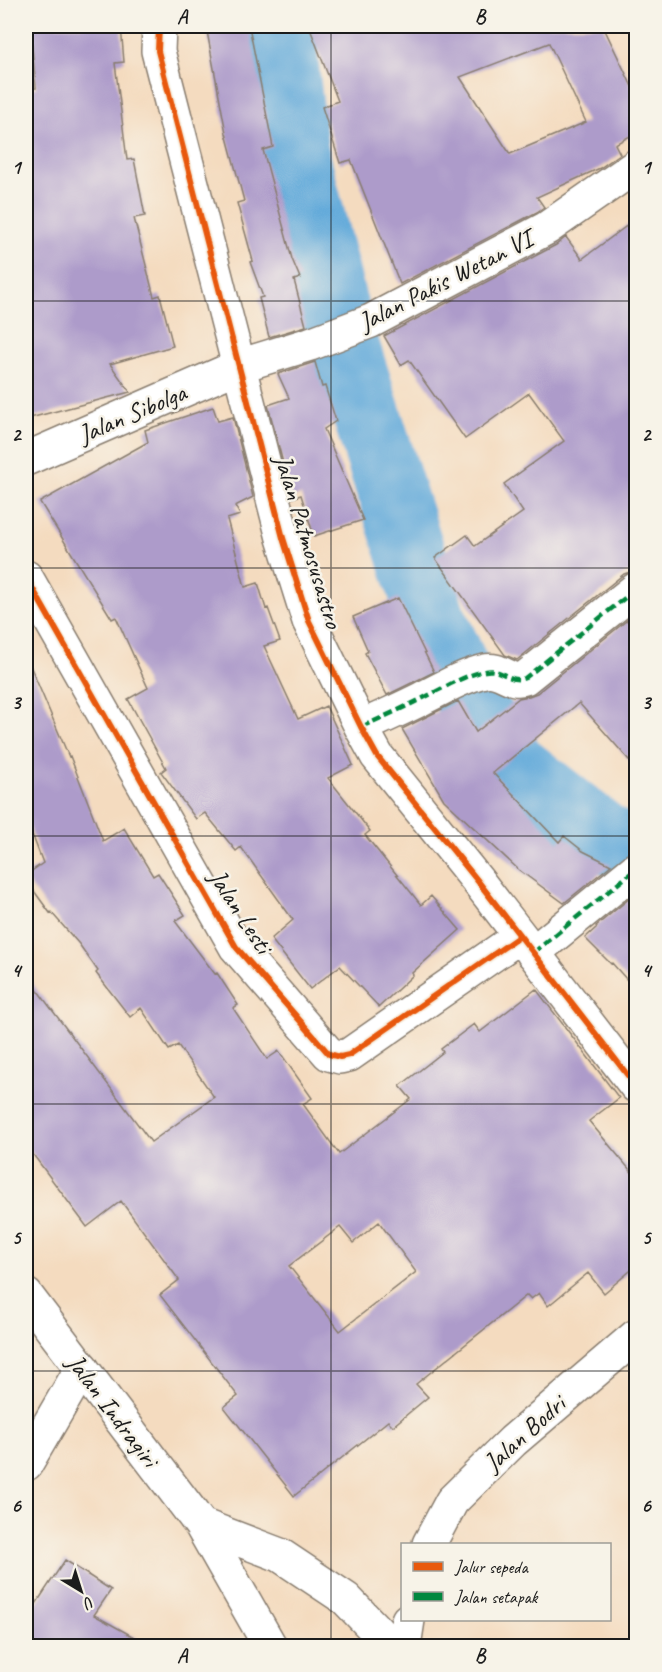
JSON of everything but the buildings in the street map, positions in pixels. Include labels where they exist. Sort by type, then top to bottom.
[{"type":"street","name":"Jalan Patmosusastro","points":[[159,26],[158,51],[283,538],[309,621],[377,756],[636,1086]]},
{"type":"street","name":"Jalan Pakis Wetan VI","points":[[239,366],[310,345],[370,321],[548,228],[636,166]]},
{"type":"street","name":"Jalan Sibolga","points":[[26,459],[239,366]]},
{"type":"street","name":"Jalan Lesti","points":[[26,577],[236,947],[329,1054],[340,1057],[349,1055],[526,944],[624,878]]},
{"type":"street","points":[[361,727],[452,683],[487,670],[495,670],[512,679],[525,678],[636,589]]},
{"type":"street","name":"Jalan Indragiri","points":[[26,1295],[201,1525],[270,1647]]},
{"type":"street","name":"Jalan Bodri","points":[[430,1543],[452,1501],[513,1441],[636,1336]]},
{"type":"street","points":[[26,1464],[82,1368]]},
{"type":"street","points":[[201,1525],[280,1555],[346,1599],[391,1647]]},
{"type":"street","points":[[404,1647],[408,1621]]},
{"type":"waterway","points":[[280,26],[294,151],[339,327],[431,617],[474,709],[514,767],[607,840],[636,851]]},
{"type":"marked path","points":[[361,727],[477,673],[491,670],[515,679],[525,678],[636,589]]},
{"type":"marked path","points":[[533,953],[636,869]]},
{"type":"cycle path","points":[[159,26],[158,51],[283,538],[309,621],[377,756],[477,880],[636,1086]]},
{"type":"cycle path","points":[[26,577],[236,947],[329,1054],[340,1057],[349,1055],[520,936]]}]
